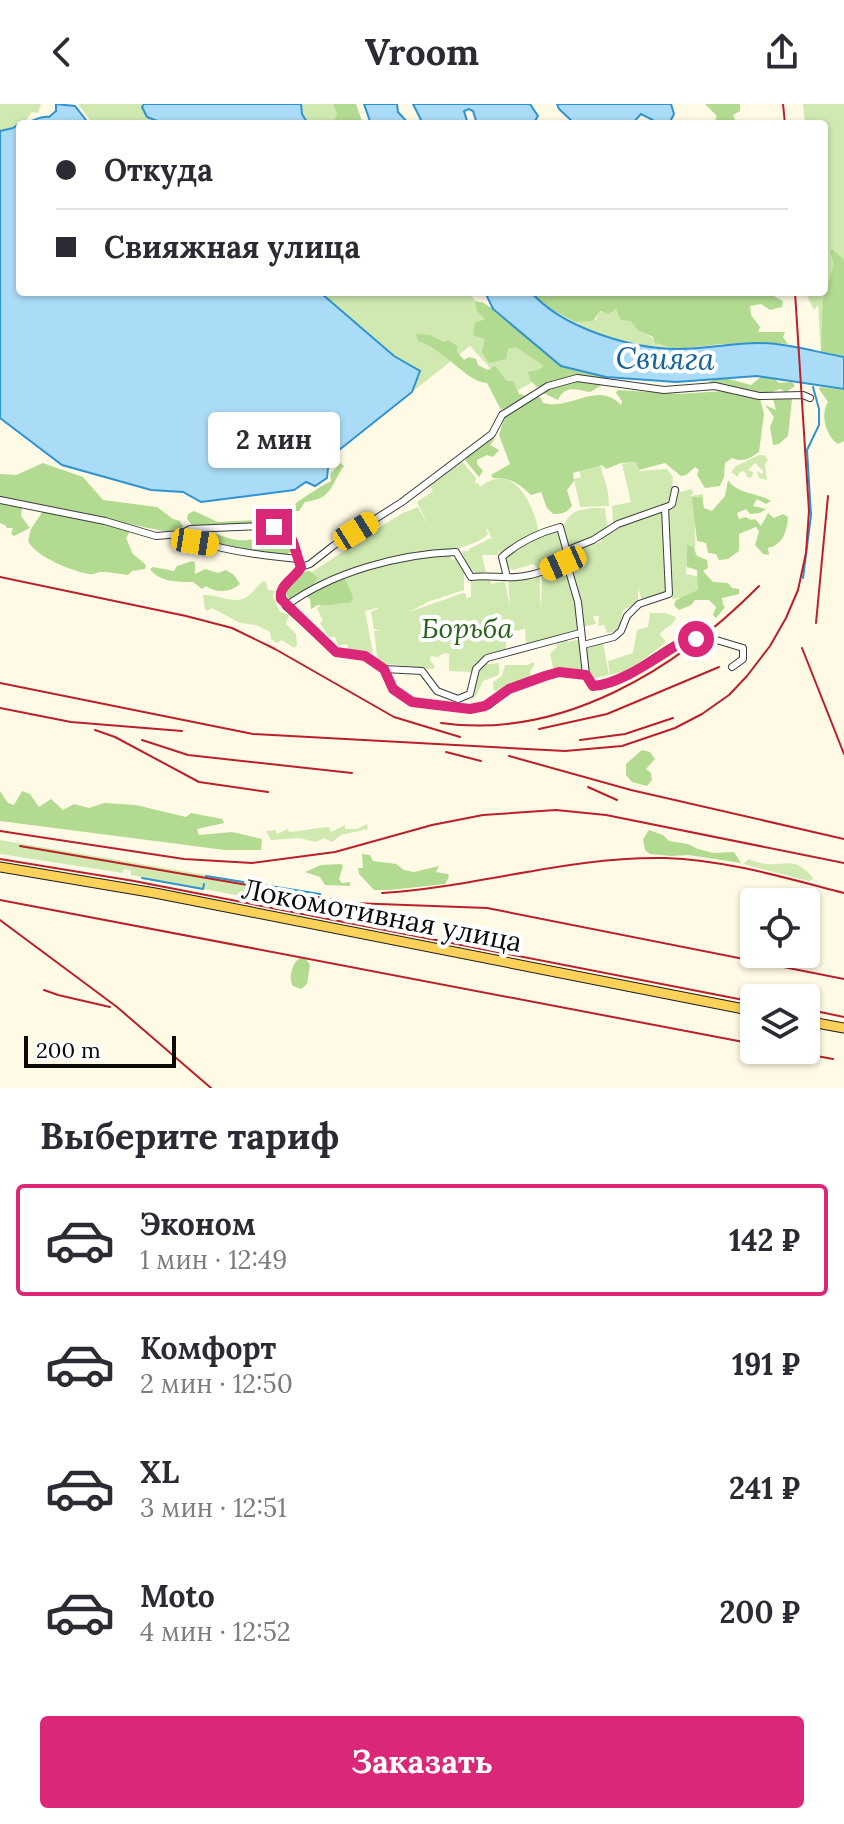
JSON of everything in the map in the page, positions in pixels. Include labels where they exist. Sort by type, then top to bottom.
[{"type":"main road","name":"Локомотивная улица","points":[[0,867],[170,896],[740,1008]]},
{"type":"main road","points":[[820,1024],[844,1028]]},
{"type":"street","points":[[181,534],[195,542],[310,564],[402,502],[492,434],[502,415],[548,386],[577,378],[664,390],[715,386],[759,396],[803,395],[810,398]]},
{"type":"street","points":[[567,552],[618,524],[672,504],[675,490]]},
{"type":"street","points":[[0,500],[105,521],[156,536],[181,534],[190,529],[284,525],[294,542],[299,563],[280,593],[286,606],[336,652],[365,656],[384,669],[422,671],[437,691],[452,698],[463,699],[470,694],[474,673],[483,660],[506,651],[580,633]]},
{"type":"street","points":[[583,645],[614,637],[639,604],[669,594],[665,508]]},
{"type":"street","points":[[507,577],[502,557],[541,533],[560,527],[578,602],[586,675],[593,686],[622,677],[693,637],[701,643],[713,639],[743,648],[743,659],[732,667]]},
{"type":"street","points":[[286,606],[341,574],[434,553],[456,552],[471,577],[515,578],[540,573],[566,561]]},
{"type":"street","points":[[384,669],[393,689],[412,702],[470,709],[489,705],[509,689],[545,676],[559,672],[586,675]]},
{"type":"green space","points":[[0,104],[41,104],[38,113],[32,112],[26,120],[16,120],[16,126],[0,131]]},
{"type":"green space","points":[[78,104],[144,104],[161,120],[90,120]]},
{"type":"green space","points":[[301,104],[333,104],[337,115],[334,120],[306,120]]},
{"type":"green space","points":[[333,104],[356,104],[362,120],[334,120],[337,115]]},
{"type":"green space","points":[[705,104],[740,104],[740,111],[733,115],[735,120],[715,120],[717,116]]},
{"type":"green space","points":[[803,104],[844,104],[844,357],[821,353],[818,305],[814,310],[807,296],[828,296],[828,120],[805,120]]},
{"type":"green space","points":[[832,249],[844,260],[844,357],[821,353],[823,300],[828,296],[834,264]]},
{"type":"green space","points":[[324,296],[472,296],[493,309],[561,366],[513,393],[470,346],[412,392],[419,371],[394,356]]},
{"type":"green space","points":[[535,296],[774,296],[783,301],[782,307],[770,310],[761,304],[750,306],[751,315],[760,327],[758,332],[785,332],[783,337],[788,344],[768,343],[733,349],[723,344],[676,349],[655,343],[653,337],[638,330],[630,321],[621,320],[616,309],[608,314],[600,311],[593,321],[575,322],[545,306]]},
{"type":"green space","points":[[475,302],[482,302],[493,309],[561,366],[606,377],[606,380],[586,377],[537,387],[530,380],[528,372],[544,366],[516,347],[508,349],[506,359],[489,363],[482,352],[485,339],[473,335],[475,323],[485,319],[477,311]]},
{"type":"green space","points":[[614,309],[619,312],[621,320],[630,321],[657,344],[676,349],[611,338],[575,322],[596,320],[599,312],[610,313]]},
{"type":"green space","points":[[416,334],[430,335],[444,342],[448,340],[457,346],[457,352],[464,360],[469,357],[476,359],[478,365],[488,370],[495,366],[507,381],[513,381],[524,399],[501,410],[487,383],[472,377],[418,341]]},
{"type":"green space","points":[[763,375],[773,377],[779,383],[792,382],[795,386],[786,392],[780,389],[769,393],[708,382],[721,377],[751,385]]},
{"type":"green space","points":[[577,380],[602,385],[590,392],[568,390],[558,400],[543,393],[548,388]]},
{"type":"green space","points":[[820,387],[844,390],[844,441],[838,444],[830,436],[826,425],[824,413],[828,402]]},
{"type":"green space","points":[[618,390],[679,394],[723,391],[760,398],[764,414],[759,452],[743,460],[732,458],[725,463],[720,486],[705,488],[695,467],[681,476],[665,463],[639,470],[636,462],[621,463],[606,469],[602,465],[573,473],[574,481],[567,490],[572,506],[559,514],[553,514],[547,508],[541,492],[531,495],[514,482],[493,478],[491,475],[510,464],[499,435],[505,415],[536,396],[543,403],[553,404],[603,395],[621,405],[622,401],[616,393]]},
{"type":"green space","points":[[788,396],[792,399],[788,436],[773,445],[770,427],[774,417],[765,405],[776,410],[773,399]]},
{"type":"green space","points":[[492,436],[495,439],[490,445],[499,450],[493,457],[487,455],[477,460],[483,471],[479,477],[466,461],[466,456]]},
{"type":"green space","points":[[764,455],[768,460],[765,465],[767,480],[759,478],[757,471],[764,472],[755,463],[748,470],[753,472],[752,477],[748,478],[744,471],[738,477],[731,472],[736,466]]},
{"type":"green space","points":[[461,460],[480,487],[492,480],[503,479],[520,489],[532,510],[539,533],[504,553],[500,554],[498,550],[498,555],[482,555],[486,572],[473,571],[462,551],[469,551],[491,538],[494,542],[485,525],[488,534],[465,546],[364,565],[312,587],[306,576],[350,547],[348,542],[360,534],[362,538],[418,507],[429,527],[417,502],[433,491],[429,485]]},
{"type":"green space","points":[[636,462],[639,471],[667,469],[673,477],[671,503],[613,523],[612,506],[631,502],[622,464]]},
{"type":"green space","points":[[43,463],[83,477],[103,500],[157,507],[180,521],[183,527],[168,532],[0,498],[0,474],[16,475]]},
{"type":"green space","points":[[341,463],[344,466],[330,490],[321,498],[305,502],[296,511],[295,504],[331,481],[330,474]]},
{"type":"green space","points":[[600,464],[609,506],[580,507],[574,479],[581,477],[579,469]]},
{"type":"green space","points":[[728,480],[742,491],[771,501],[766,504],[757,499],[753,506],[766,509],[750,514],[746,509],[737,513],[739,519],[755,519],[761,526],[768,513],[774,518],[783,514],[788,517],[783,537],[768,548],[769,555],[763,554],[755,545],[759,531],[756,527],[739,534],[739,551],[728,559],[719,560],[716,554],[708,553],[706,543],[697,541],[692,497],[702,497],[704,508],[712,511],[725,496]]},
{"type":"green space","points":[[675,489],[680,489],[680,492],[692,489],[690,496],[703,494],[703,506],[695,509],[695,551],[688,550],[686,574],[701,577],[702,591],[672,599],[667,510],[674,508]]},
{"type":"green space","points":[[0,502],[22,508],[21,516],[30,528],[14,536],[11,534],[13,528],[0,523]]},
{"type":"green space","name":"Борьба","points":[[605,508],[607,527],[587,541],[567,548],[562,528],[565,523],[573,513]]},
{"type":"green space","points":[[43,511],[127,528],[129,533],[126,538],[133,554],[146,565],[145,569],[132,571],[128,575],[89,574],[46,558],[28,541],[31,529]]},
{"type":"green space","points":[[194,511],[218,522],[258,520],[273,515],[277,523],[192,525],[187,519],[188,514]]},
{"type":"green space","name":"Борьба","points":[[663,511],[668,592],[642,600],[638,588],[638,603],[623,610],[619,630],[607,633],[604,625],[598,626],[599,616],[593,616],[596,624],[582,627],[568,553],[601,542],[603,534],[616,526]]},
{"type":"green space","name":"Борьба","points":[[557,528],[564,553],[561,561],[538,569],[534,564],[513,570],[507,568],[505,558],[519,546]]},
{"type":"green space","points":[[206,532],[238,540],[276,536],[289,541],[291,552],[285,556],[278,555],[200,540],[194,536]]},
{"type":"green space","points":[[687,545],[693,547],[697,556],[707,560],[708,568],[703,571],[713,582],[728,583],[732,588],[739,589],[739,594],[722,598],[725,607],[716,618],[713,615],[716,607],[709,600],[695,600],[679,610],[674,605],[676,600],[698,590],[697,570],[687,567]]},
{"type":"green space","name":"Борьба","points":[[433,556],[451,556],[452,560],[458,558],[464,571],[464,590],[430,601],[409,612],[463,593],[466,598],[471,597],[471,580],[490,576],[491,584],[505,581],[510,608],[508,581],[539,576],[541,611],[542,573],[563,567],[574,590],[578,630],[526,644],[525,629],[509,632],[510,619],[497,620],[498,623],[507,621],[506,650],[481,659],[473,672],[449,671],[449,654],[444,653],[438,657],[431,656],[430,661],[435,666],[433,669],[378,663],[374,631],[382,631],[374,629],[371,612],[381,607],[365,611],[373,653],[349,651],[347,644],[338,646],[335,637],[329,637],[320,623],[323,621],[317,608],[326,602],[337,578]]},
{"type":"green space","points":[[195,562],[195,574],[205,569],[218,573],[226,570],[240,584],[223,591],[206,586],[202,589],[193,582],[164,579],[150,569],[174,571],[177,566]]},
{"type":"green space","points":[[310,571],[318,578],[313,585],[290,600],[287,598],[286,590],[293,580]]},
{"type":"green space","points":[[344,575],[353,599],[350,603],[318,605],[311,609],[310,599],[306,596]]},
{"type":"green space","points":[[263,581],[268,590],[275,591],[273,596],[280,612],[289,615],[286,624],[296,634],[297,645],[294,648],[282,640],[277,643],[271,639],[270,632],[256,625],[240,623],[212,608],[205,609],[203,595],[243,599]]},
{"type":"green space","points":[[650,613],[676,617],[660,635],[666,641],[629,670],[610,675],[608,661],[633,653],[637,630],[648,627]]},
{"type":"green space","name":"Борьба","points":[[567,638],[568,642],[580,639],[584,672],[554,671],[550,654],[557,647],[556,641]]},
{"type":"green space","name":"Борьба","points":[[603,643],[609,675],[590,679],[585,649]]},
{"type":"green space","points":[[533,662],[531,677],[504,690],[494,691],[493,682],[502,676],[505,665],[528,665]]},
{"type":"green space","name":"Борьба","points":[[499,663],[499,675],[483,681],[475,698],[471,698],[479,665]]},
{"type":"green space","points":[[642,750],[650,752],[655,759],[646,769],[651,773],[652,780],[647,786],[632,782],[626,775],[626,764]]},
{"type":"green space","points":[[0,791],[8,803],[14,805],[22,791],[30,794],[39,807],[51,799],[63,810],[74,804],[89,808],[104,803],[136,805],[186,817],[191,813],[222,819],[224,823],[197,829],[199,835],[232,832],[262,839],[261,850],[225,850],[0,821]]},
{"type":"green space","points":[[367,824],[368,829],[341,835],[332,842],[324,838],[316,842],[299,838],[271,840],[266,831],[276,830],[277,834],[288,829],[289,832],[329,827],[331,832],[345,825],[345,829],[357,829]]},
{"type":"green space","points":[[649,830],[669,841],[713,853],[734,852],[741,863],[688,855],[650,854],[645,850],[643,839]]},
{"type":"green space","points":[[0,840],[301,891],[297,907],[131,875],[131,870],[124,869],[123,873],[0,854]]},
{"type":"green space","points":[[362,854],[370,855],[373,861],[396,864],[414,872],[439,866],[436,872],[448,874],[449,877],[445,884],[374,890],[359,874],[358,868],[363,868]]},
{"type":"green space","points":[[749,859],[770,864],[792,863],[806,870],[814,879],[809,881],[743,864]]},
{"type":"green space","points":[[341,864],[339,879],[342,883],[350,882],[350,886],[325,885],[320,877],[305,872],[321,865]]},
{"type":"green space","points":[[300,958],[306,959],[310,965],[307,984],[301,989],[293,986],[291,979],[293,967]]},
{"type":"water","points":[[56,104],[75,106],[86,120],[34,120],[49,117],[56,111]]},
{"type":"water","points":[[144,104],[301,104],[306,120],[155,120],[147,117],[142,107]]},
{"type":"water","points":[[364,104],[397,104],[398,112],[405,120],[370,120]]},
{"type":"water","points":[[413,104],[530,104],[538,116],[536,120],[476,120],[469,109],[464,111],[467,120],[421,120]]},
{"type":"water","points":[[557,104],[671,104],[674,114],[671,120],[653,120],[641,114],[636,120],[571,120]]},
{"type":"water","points":[[16,126],[16,296],[324,296],[394,356],[420,371],[412,392],[329,458],[327,478],[315,486],[306,482],[294,490],[201,502],[183,492],[151,490],[62,465],[0,418],[0,131]]},
{"type":"water","name":"Свияга","points":[[487,296],[535,296],[579,326],[640,345],[678,349],[769,343],[844,357],[844,389],[757,376],[676,382],[606,377],[561,366],[493,309]]},
{"type":"waterway","points":[[803,578],[811,515],[807,450],[819,425],[819,409],[813,387]]},
{"type":"waterway","points":[[206,876],[320,894]]},
{"type":"waterway","points":[[142,878],[203,889],[204,884]]},
{"type":"tram line","points":[[0,859],[134,881],[740,999]]},
{"type":"tram line","points":[[820,1012],[844,1017]]},
{"type":"railway","points":[[783,104],[785,120]]},
{"type":"railway","points":[[0,683],[253,734],[565,751],[622,746],[675,728],[729,695],[747,676],[770,646],[798,590],[806,553],[809,511],[795,296]]},
{"type":"railway","points":[[816,623],[828,496]]},
{"type":"railway","points":[[0,577],[232,628],[394,717],[460,737]]},
{"type":"railway","points":[[441,723],[486,725],[530,720],[573,709],[615,692],[692,645],[759,586]]},
{"type":"railway","points":[[802,648],[844,754]]},
{"type":"railway","points":[[539,729],[607,714],[719,667]]},
{"type":"railway","points":[[0,708],[71,722],[182,731]]},
{"type":"railway","points":[[580,740],[625,734],[673,718]]},
{"type":"railway","points":[[95,730],[115,737],[199,782],[268,792]]},
{"type":"railway","points":[[142,740],[188,755],[352,773]]},
{"type":"railway","points":[[446,752],[481,761]]},
{"type":"railway","points":[[509,756],[631,790],[844,839]]},
{"type":"railway","points":[[588,787],[617,800]]},
{"type":"railway","points":[[0,831],[184,859],[252,863],[335,852],[432,825],[483,815],[556,810],[606,815],[844,863]]},
{"type":"railway","points":[[20,846],[352,903],[487,908],[844,979]]},
{"type":"railway","points":[[382,893],[594,862],[665,858],[733,866],[844,893]]},
{"type":"railway","points":[[0,900],[740,1041]]},
{"type":"railway","points":[[0,920],[117,1007],[211,1088]]},
{"type":"railway","points":[[44,990],[110,1007]]},
{"type":"railway","points":[[820,1057],[833,1059]]},
{"type":"route","points":[[274,527],[284,525],[294,542],[301,567],[280,593],[286,606],[336,652],[365,656],[384,669],[393,689],[412,702],[470,709],[485,706],[509,689],[559,672],[586,675],[593,686],[602,685],[622,677],[687,639],[696,639]]}]
